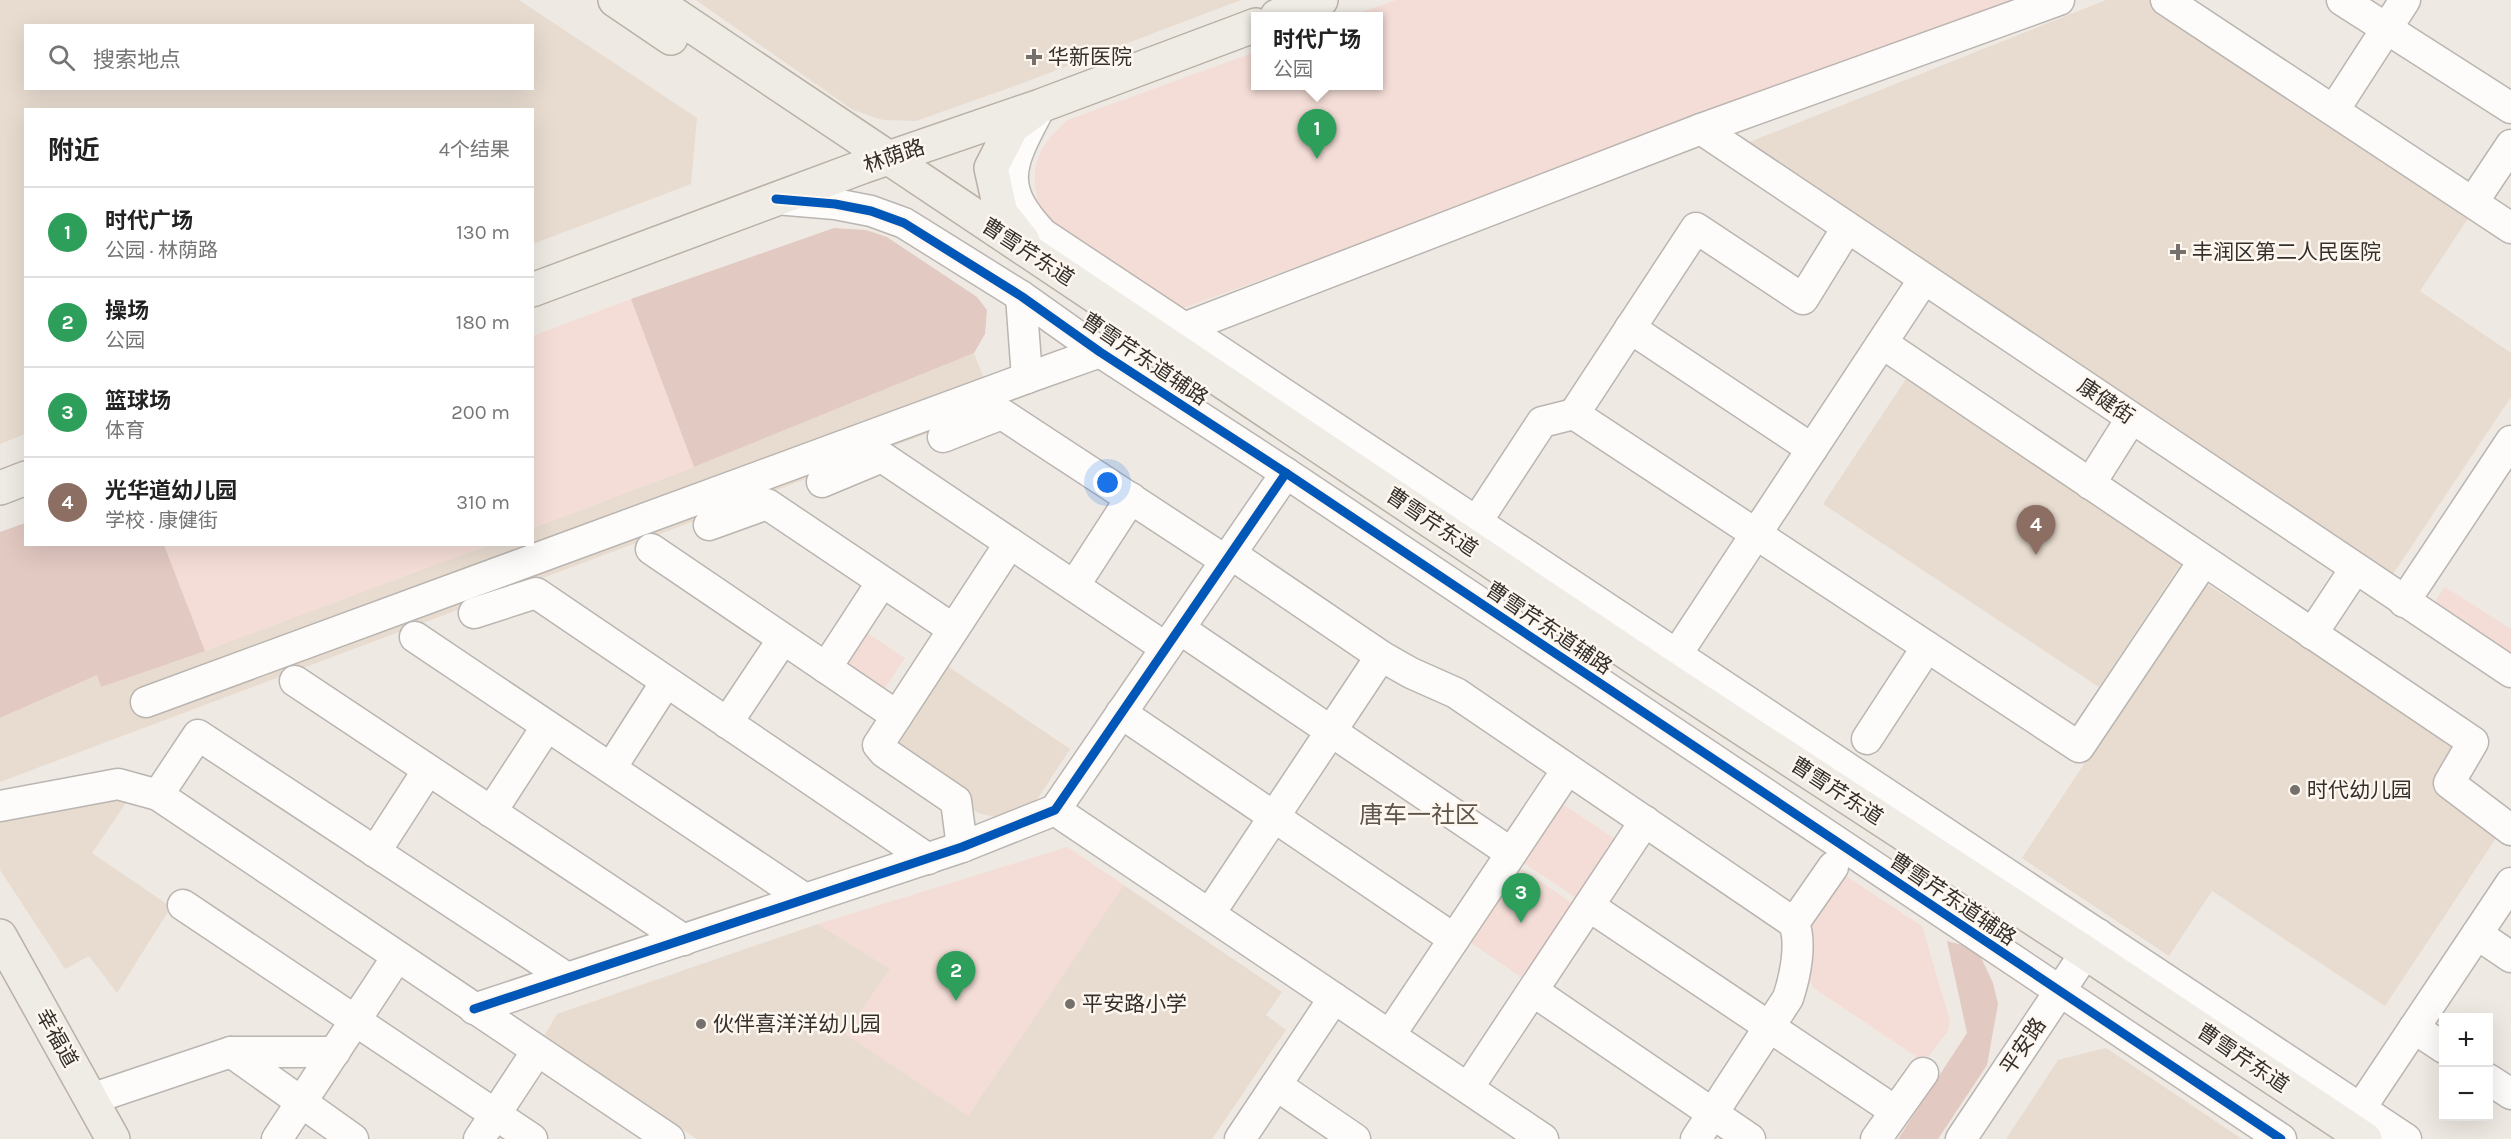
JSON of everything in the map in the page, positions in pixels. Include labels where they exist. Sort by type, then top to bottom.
[{"type":"main road","name":"曹雪芹东道","points":[[615,0],[874,163],[1160,337],[2080,962],[2362,1124]]},
{"type":"main road","name":"曹雪芹东道","points":[[653,0],[874,163],[1036,257],[1670,665],[2326,1139]]},
{"type":"main road","points":[[1289,12],[1321,0]]},
{"type":"main road","name":"林荫路","points":[[534,289],[1251,27]]},
{"type":"main road","points":[[1036,257],[1001,213],[991,168],[1012,127],[1040,106]]},
{"type":"main road","points":[[0,488],[24,479]]},
{"type":"main road","name":"幸福道","points":[[0,936],[113,1139]]},
{"type":"street","points":[[146,702],[1027,378],[1100,352],[1160,337],[1701,129],[2059,0]]},
{"type":"street","points":[[2166,0],[2511,228]]},
{"type":"street","points":[[2343,0],[2511,108]]},
{"type":"street","points":[[2334,110],[2405,0]]},
{"type":"street","points":[[1040,106],[1019,147],[1012,173],[1016,198],[1026,216],[1042,234],[1160,337],[1477,521],[1670,665],[1924,279]]},
{"type":"street","name":"康健街","points":[[1701,129],[2511,672]]},
{"type":"street","points":[[2473,202],[2511,145]]},
{"type":"street","name":"曹雪芹东道辅路","points":[[776,199],[835,204],[871,212],[904,223],[1021,296],[1100,352],[1286,473],[2080,962],[2282,1139]]},
{"type":"street","points":[[1477,521],[1542,422],[1575,414],[1696,228],[1803,298],[1848,228]]},
{"type":"street","points":[[1021,296],[1027,378]]},
{"type":"street","points":[[1630,328],[1812,449]]},
{"type":"street","points":[[1882,343],[2473,742],[2449,783],[2511,830]]},
{"type":"street","points":[[943,437],[1002,414],[1381,656],[1411,673],[1456,693],[1794,923],[1798,934],[1792,986],[1788,998],[1696,1139]]},
{"type":"street","points":[[1575,414],[2079,747],[2203,561]]},
{"type":"street","points":[[2090,484],[2131,419]]},
{"type":"street","points":[[2404,602],[2511,441]]},
{"type":"street","points":[[822,482],[882,457],[1074,586],[1173,638],[1331,732],[1511,853]]},
{"type":"street","points":[[474,1009],[962,848],[1055,810],[1286,473]]},
{"type":"street","points":[[1074,586],[1131,498]]},
{"type":"street","points":[[710,525],[767,504],[953,629]]},
{"type":"street","points":[[962,848],[956,801],[884,752],[878,745],[1010,543]]},
{"type":"street","points":[[651,549],[897,716]]},
{"type":"street","points":[[2312,634],[2355,569]]},
{"type":"street","points":[[826,668],[882,582]]},
{"type":"street","points":[[474,613],[536,593],[928,859]]},
{"type":"street","points":[[415,637],[806,899]]},
{"type":"street","points":[[727,723],[783,639]]},
{"type":"street","points":[[1867,739],[1927,647]]},
{"type":"street","points":[[1210,913],[1381,656]]},
{"type":"street","points":[[295,681],[684,940]]},
{"type":"street","points":[[610,768],[666,682]]},
{"type":"street","points":[[1121,713],[1454,939]]},
{"type":"street","points":[[491,812],[547,726]]},
{"type":"street","points":[[158,795],[198,735],[567,978]]},
{"type":"street","points":[[375,852],[428,770]]},
{"type":"street","points":[[1390,1035],[1567,770]]},
{"type":"street","points":[[0,806],[118,784],[158,795],[669,1139]]},
{"type":"street","points":[[1055,810],[1543,1139]]},
{"type":"street","points":[[1468,1088],[1645,821]]},
{"type":"street","points":[[1794,923],[1833,867]]},
{"type":"street","points":[[2406,1139],[2362,1124],[2414,1028],[2511,883]]},
{"type":"street","points":[[183,905],[532,1139]]},
{"type":"street","points":[[1589,906],[1895,1111]]},
{"type":"street","points":[[2477,934],[2511,957]]},
{"type":"street","points":[[277,1139],[397,957]]},
{"type":"street","name":"平安路","points":[[1961,1139],[2080,962]]},
{"type":"street","points":[[1533,991],[1750,1139]]},
{"type":"street","points":[[1240,1139],[1334,998]]},
{"type":"street","points":[[2414,1028],[2439,1045]]},
{"type":"street","points":[[479,1139],[537,1051]]},
{"type":"street","points":[[91,1099],[231,1052],[334,1052]]},
{"type":"street","points":[[231,1052],[300,1104],[353,1139]]},
{"type":"street","points":[[1876,1139],[1923,1072]]},
{"type":"street","points":[[2493,1082],[2511,1094]]},
{"type":"street","points":[[1276,1085],[1355,1139]]},
{"type":"shaded area","points":[[0,0],[519,0],[697,118],[691,184],[534,244],[534,108],[24,108],[24,434],[0,444]]},
{"type":"shaded area","points":[[696,0],[1241,0],[916,121],[883,120],[853,110]]},
{"type":"shaded area","points":[[1396,0],[2036,0],[1183,308],[1042,217],[1036,187],[1037,163],[1047,142],[1068,120],[1251,53],[1251,90],[1383,90],[1383,12],[1362,12]]},
{"type":"shaded area","name":"丰润区第二人民医院","points":[[2106,0],[2158,0],[2471,214],[2420,291],[2511,353],[2511,397],[2393,574],[1747,143]]},
{"type":"shaded area","points":[[834,228],[866,230],[887,237],[977,297],[987,310],[985,334],[974,353],[694,467],[631,299]]},
{"type":"shaded area","points":[[631,299],[694,467],[534,528],[534,336]]},
{"type":"shaded area","points":[[974,353],[995,408],[0,782],[0,718],[98,674],[101,687],[485,546],[534,546],[534,528],[694,467]]},
{"type":"shaded area","points":[[1906,379],[2182,562],[2099,687],[1823,504]]},
{"type":"shaded area","points":[[24,523],[24,546],[164,546],[205,651],[101,687],[97,675],[0,718],[0,532]]},
{"type":"shaded area","points":[[164,546],[485,546],[205,651]]},
{"type":"shaded area","points":[[2204,582],[2459,750],[2436,786],[2502,829],[2385,1006],[2212,891],[2169,956],[2022,858]]},
{"type":"shaded area","points":[[2445,587],[2511,629],[2511,666],[2428,612]]},
{"type":"shaded area","points":[[864,631],[905,658],[881,694],[841,666]]},
{"type":"shaded area","points":[[949,667],[1070,749],[1031,809],[1015,817],[995,817],[978,813],[888,749],[934,671]]},
{"type":"shaded area","points":[[130,797],[92,853],[171,907],[117,993],[89,956],[65,969],[0,870],[0,819]]},
{"type":"shaded area","points":[[1561,803],[1617,840],[1578,899],[1522,862]]},
{"type":"shaded area","points":[[1067,847],[1282,992],[1266,1015],[1286,1030],[1212,1139],[697,1139],[543,1038],[557,1014],[818,924],[889,968]]},
{"type":"shaded area","points":[[1067,847],[1124,885],[968,1116],[845,1034],[890,969],[818,924]]},
{"type":"shaded area","points":[[1521,868],[1573,904],[1522,978],[1470,942]]},
{"type":"shaded area","points":[[1841,873],[1922,926],[1950,1021],[1948,1031],[1924,1062],[1815,989],[1802,970],[1808,924]]},
{"type":"shaded area","points":[[1947,941],[1977,949],[1993,983],[1998,1004],[1987,1065],[1938,1139],[1898,1139],[1967,1033]]},
{"type":"shaded area","points":[[2106,1048],[2242,1139],[2006,1139],[2058,1060]]},
{"type":"cycle path","points":[[776,199],[835,204],[871,211],[904,223],[1021,296],[1100,352],[1286,473],[2281,1139]]},
{"type":"cycle path","points":[[474,1009],[962,847],[1055,810],[1286,473]]},
{"type":"place","name":"华新医院","points":[[1034,57]]},
{"type":"place","name":"时代广场","points":[[1317,159]]},
{"type":"place","name":"丰润区第二人民医院","points":[[2178,252]]},
{"type":"place","name":"光华道幼儿园","points":[[2036,555]]},
{"type":"place","name":"时代幼儿园","points":[[2295,790]]},
{"type":"place","name":"篮球场","points":[[1521,923]]},
{"type":"place","name":"操场","points":[[956,1001]]},
{"type":"place","name":"平安路小学","points":[[1070,1004]]},
{"type":"place","name":"伙伴喜洋洋幼儿园","points":[[701,1024]]},
{"type":"district","name":"唐车一社区","points":[[1419,815]]}]
